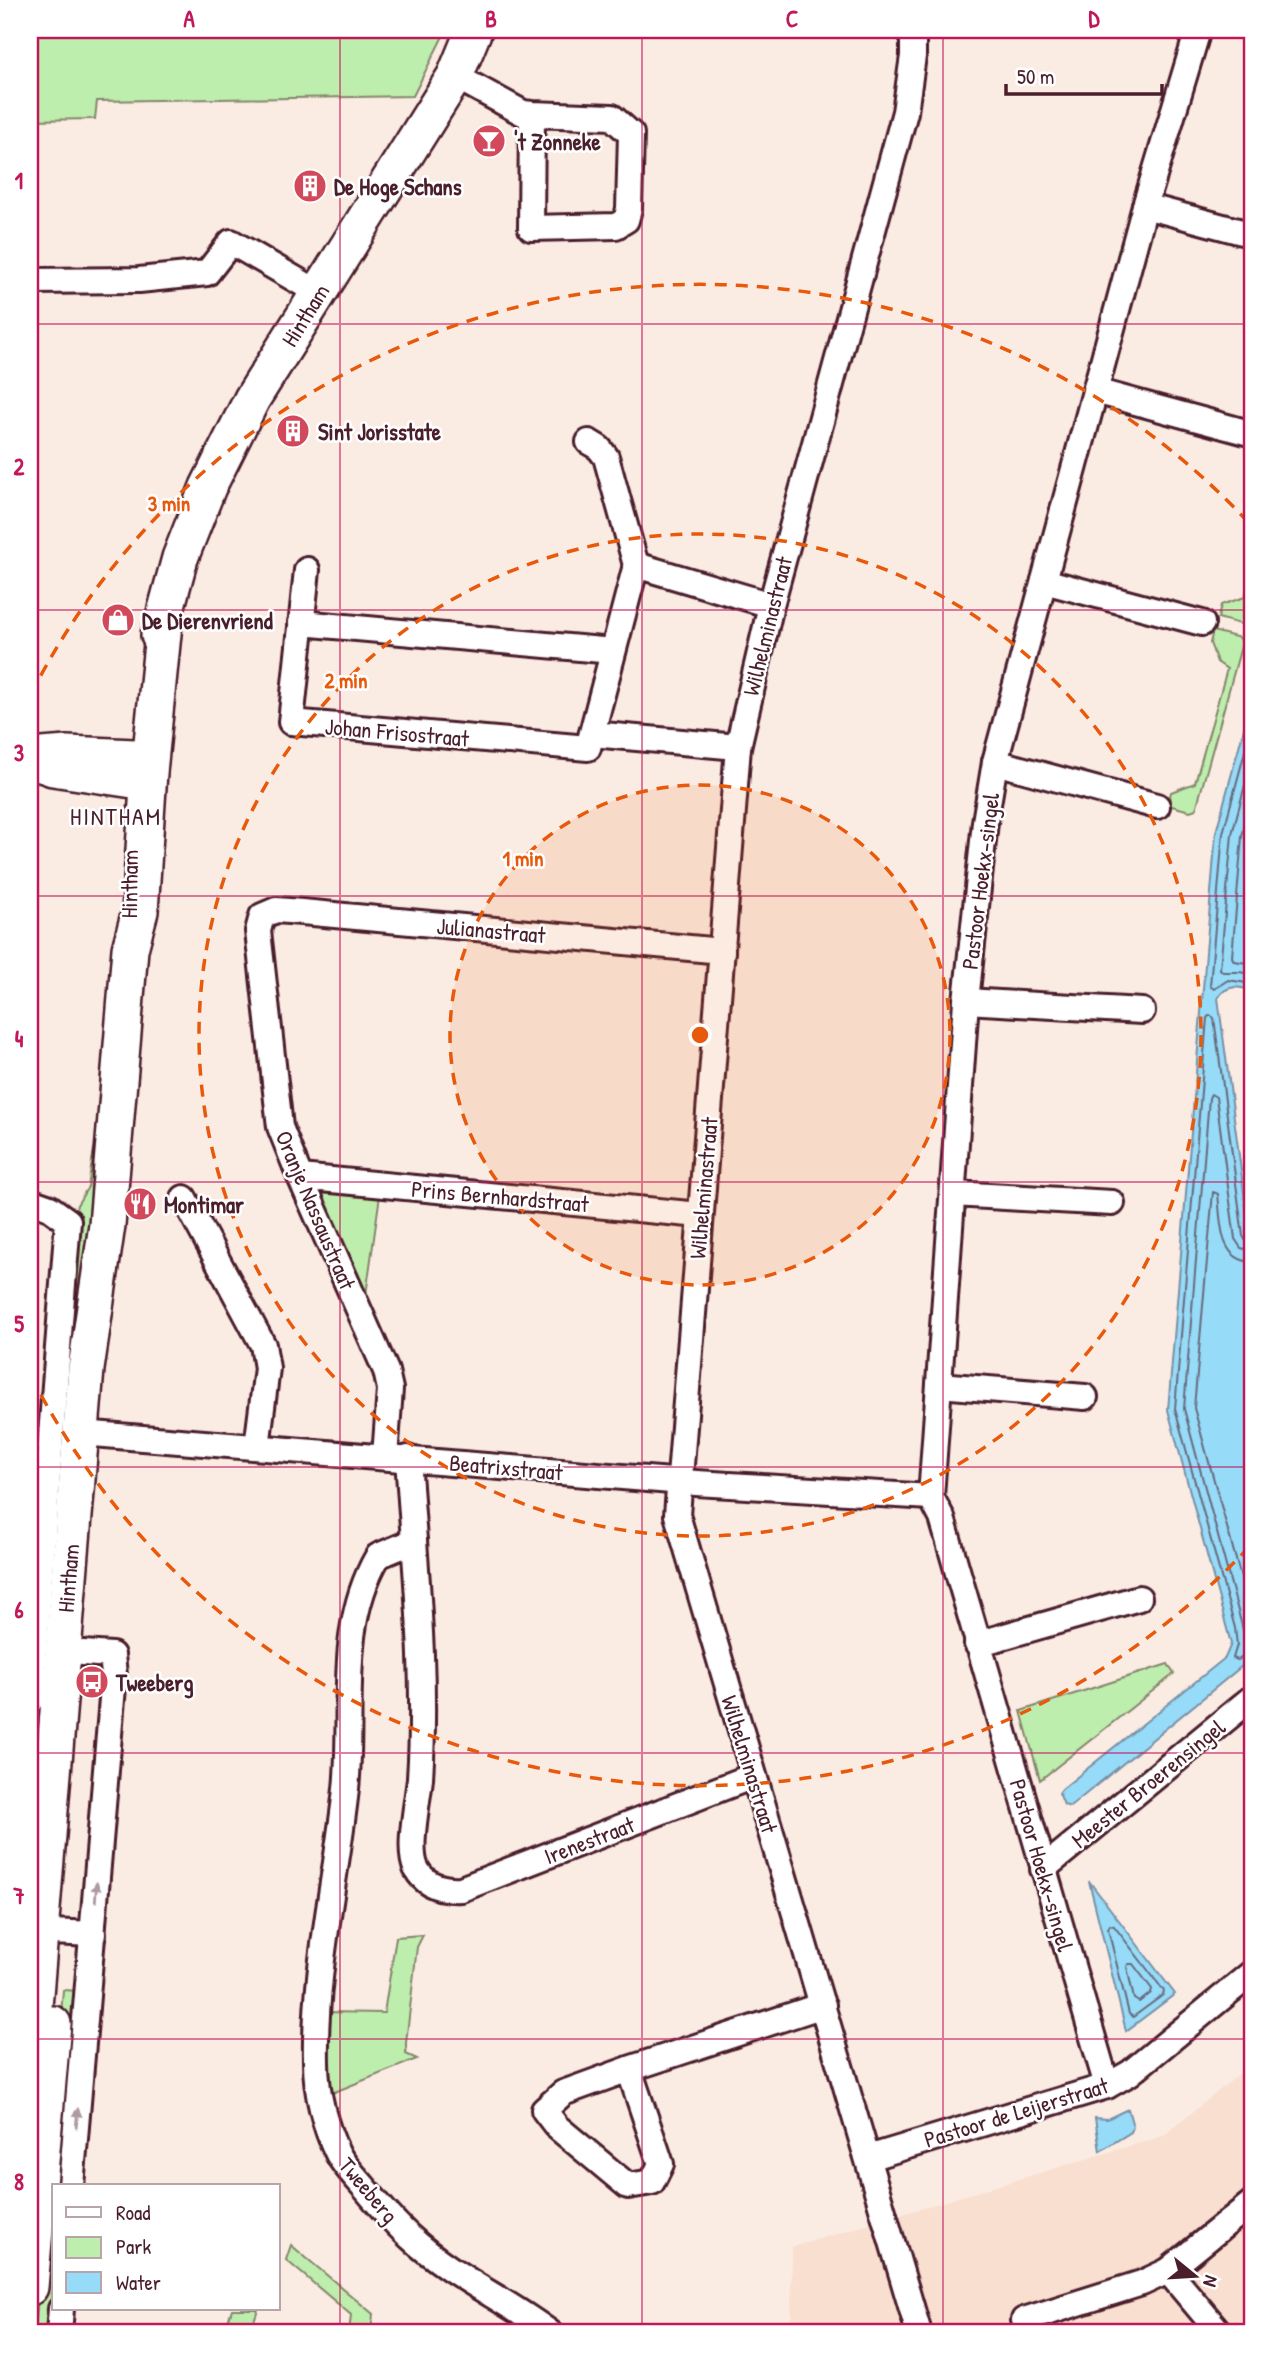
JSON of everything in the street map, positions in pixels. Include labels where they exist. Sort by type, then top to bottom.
[{"type":"street","name":"Hintham","points":[[30,2056],[56,1933],[98,1654],[91,1434],[86,1369],[107,1225],[130,949],[139,911],[139,770],[165,614],[180,558],[223,453],[252,399],[455,76],[474,30]]},
{"type":"street","name":"Wilhelminastraat","points":[[913,30],[913,56],[905,112],[771,605],[738,747],[677,1515],[919,2333]]},
{"type":"street","name":"Pastoor Hoekx-singel","points":[[1107,2086],[942,1518],[931,1497],[966,1001],[985,821],[995,762],[1145,206],[1198,30]]},
{"type":"street","points":[[455,76],[523,113],[612,117],[631,134],[629,209],[626,220],[616,226],[531,228],[532,114]]},
{"type":"street","points":[[1145,206],[1253,235]]},
{"type":"street","points":[[30,281],[138,279],[207,273],[231,242],[319,293]]},
{"type":"street","points":[[1095,391],[1253,434]]},
{"type":"street","points":[[589,442],[599,448],[606,457],[636,565],[592,734],[738,747]]},
{"type":"street","points":[[636,565],[771,605]]},
{"type":"street","name":"Johan Frisostraat","points":[[307,570],[291,722],[588,748],[592,734]]},
{"type":"street","points":[[1044,581],[1202,624]]},
{"type":"street","points":[[301,623],[613,651]]},
{"type":"street","points":[[30,758],[66,754],[139,770]]},
{"type":"street","name":"Pastoor Hoekx-singel","points":[[995,762],[1157,806]]},
{"type":"street","name":"Julianastraat","points":[[262,916],[276,910],[722,951]]},
{"type":"street","name":"Oranje Nassaustraat","points":[[262,916],[258,931],[280,1127],[386,1371],[390,1389],[397,1458],[414,1541],[419,1602],[420,1776],[413,1851],[416,1867],[425,1879]]},
{"type":"street","name":"Pastoor Hoekx-singel","points":[[966,1001],[1142,1011]]},
{"type":"street","name":"Prins Bernhardstraat","points":[[300,1177],[700,1215]]},
{"type":"street","points":[[953,1194],[1112,1203]]},
{"type":"street","points":[[184,1198],[263,1345],[267,1368],[257,1447]]},
{"type":"street","name":"Hintham","points":[[30,1201],[50,1209],[68,1221],[30,1702]]},
{"type":"street","points":[[939,1385],[1085,1397]]},
{"type":"street","name":"Hintham","points":[[30,2287],[91,1434]]},
{"type":"street","name":"Beatrixstraat","points":[[91,1434],[678,1481],[931,1497]]},
{"type":"street","name":"Tweeberg","points":[[414,1541],[378,1556],[359,1601],[350,1645],[346,1787],[316,2019],[318,2088],[339,2155],[410,2238],[443,2264],[550,2333]]},
{"type":"street","points":[[978,1644],[1139,1598]]},
{"type":"street","name":"Meester Broerensingel","points":[[1043,1869],[1253,1697]]},
{"type":"street","name":"Irenestraat","points":[[425,1879],[448,1890],[461,1889],[753,1776]]},
{"type":"street","name":"Hintham","points":[[56,1933],[71,2184]]},
{"type":"street","name":"Pastoor de Leijerstraat","points":[[868,2158],[1107,2086],[1130,2073],[1253,1972]]},
{"type":"street","points":[[629,2069],[661,2164],[652,2182],[628,2186],[557,2127],[544,2110],[563,2093],[629,2069],[823,2005]]},
{"type":"street","points":[[1024,2320],[1142,2283],[1168,2271],[1253,2202]]},
{"type":"street","points":[[1168,2271],[1220,2333]]},
{"type":"street","points":[[59,2333],[61,2310]]},
{"type":"shaded area","points":[[1253,2063],[1253,2333],[791,2333],[792,2247],[1163,2136]]},
{"type":"green space","points":[[30,30],[446,30],[413,96],[97,101],[95,119],[30,120]]},
{"type":"green space","points":[[1253,566],[1253,597],[1246,622],[1240,624],[1218,618],[1221,605],[1245,597]]},
{"type":"green space","points":[[1213,631],[1240,638],[1242,643],[1196,809],[1190,811],[1168,805],[1171,792],[1195,783],[1227,669],[1217,662],[1210,643]]},
{"type":"green space","points":[[94,1149],[100,1149],[80,1349],[65,1348],[73,1221],[77,1205],[88,1187]]},
{"type":"green space","points":[[330,1190],[380,1195],[365,1302],[317,1201]]},
{"type":"green space","points":[[1168,1664],[1174,1674],[1040,1780],[1021,1711]]},
{"type":"green space","points":[[423,1935],[417,1947],[406,2043],[406,2054],[417,2059],[327,2095],[325,2012],[384,2013],[396,1937]]},
{"type":"green space","points":[[63,1990],[79,1991],[61,2184],[52,2184],[52,2288],[48,2333],[35,2333]]},
{"type":"green space","points":[[291,2245],[373,2314],[371,2333],[349,2333],[351,2315],[286,2260]]},
{"type":"green space","points":[[232,2310],[258,2310],[250,2333],[224,2333]]},
{"type":"water","points":[[1253,695],[1253,991],[1229,988],[1218,998],[1253,1260],[1253,1657],[1070,1807],[1064,1805],[1059,1793],[1062,1789],[1225,1658],[1231,1644],[1168,1410],[1216,832]]},
{"type":"water","points":[[1089,1881],[1175,1994],[1126,2031]]},
{"type":"water","points":[[1128,2109],[1133,2127],[1131,2132],[1100,2151],[1095,2118],[1107,2119]]},
{"type":"place","name":"'t Zonneke","points":[[489,141]]},
{"type":"place","name":"De Hoge Schans","points":[[310,186]]},
{"type":"place","name":"Sint Jorisstate","points":[[293,431]]},
{"type":"place","name":"De Dierenvriend","points":[[118,620]]},
{"type":"place","name":"Montimar","points":[[140,1204]]},
{"type":"place","name":"Tweeberg","points":[[92,1682]]},
{"type":"district","name":"HINTHAM","points":[[116,816]]}]
